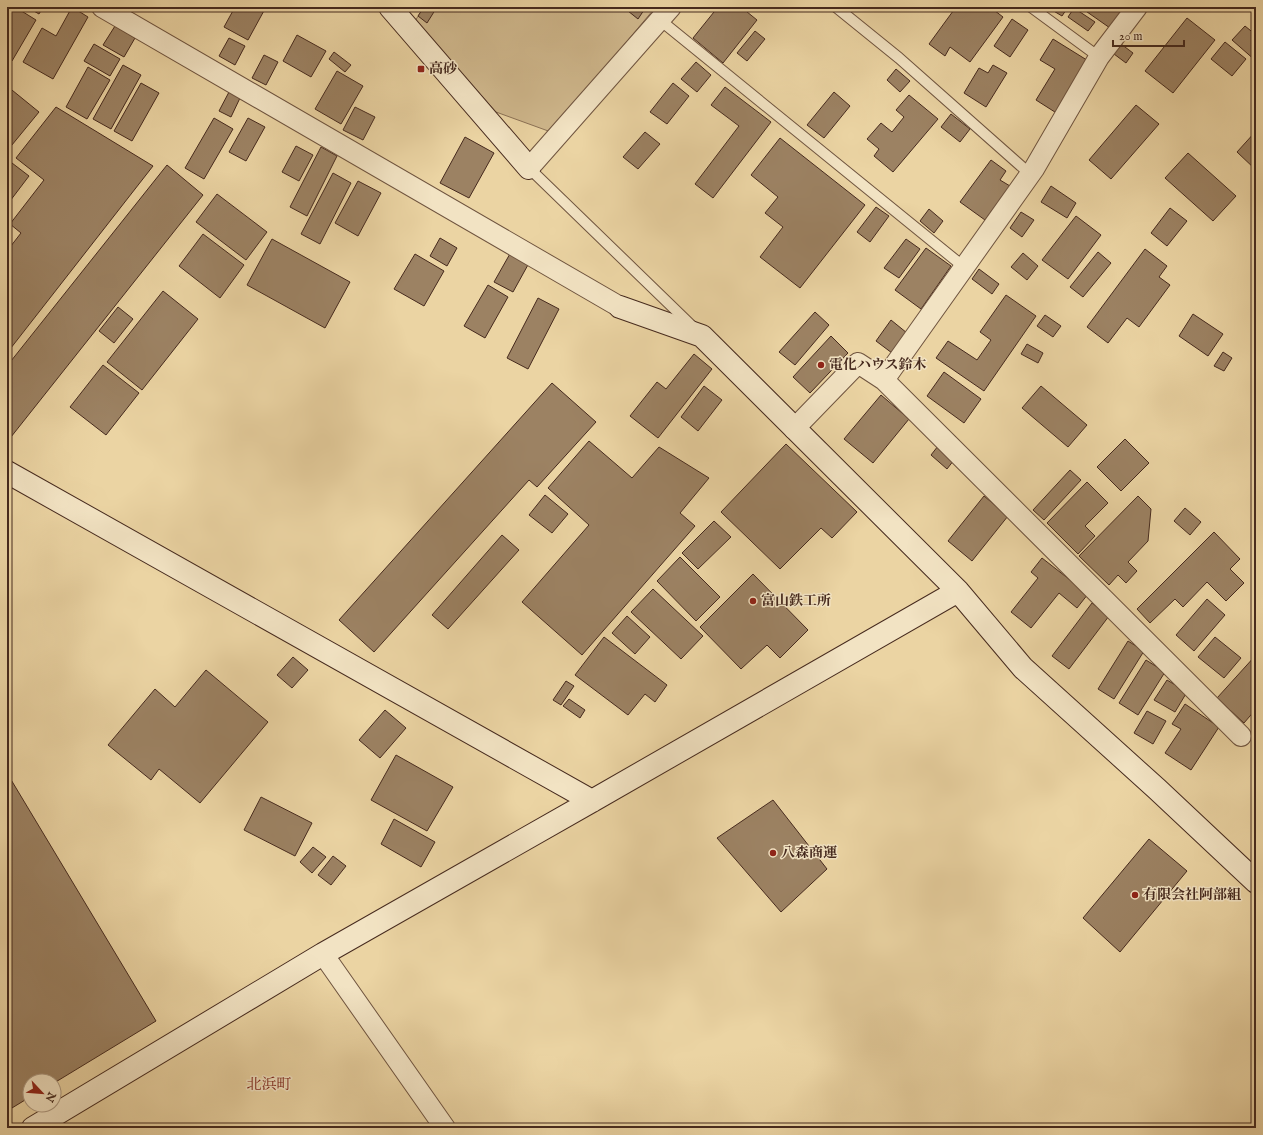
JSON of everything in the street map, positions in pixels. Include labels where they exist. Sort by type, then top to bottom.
[{"type":"street","points":[[102,7],[620,307],[702,336],[958,591],[1023,668],[1157,789],[1256,882]]},
{"type":"street","points":[[390,7],[529,168],[666,14]]},
{"type":"street","points":[[884,380],[1030,174],[1099,58],[1136,7]]},
{"type":"street","points":[[794,429],[858,363],[884,380],[1241,736]]},
{"type":"street","points":[[7,472],[592,801]]},
{"type":"street","points":[[33,1128],[322,954],[958,591]]},
{"type":"street","points":[[322,954],[445,1128]]},
{"type":"lane","points":[[836,7],[898,58],[1030,174]]},
{"type":"lane","points":[[1031,7],[1099,58]]},
{"type":"lane","points":[[666,14],[964,267]]},
{"type":"lane","points":[[529,168],[702,336]]},
{"type":"shaded area","points":[[424,7],[651,7],[654,9],[551,132],[496,112],[415,21]]},
{"type":"building","points":[[7,7],[15,7],[36,20],[12,61],[7,59]]},
{"type":"building","points":[[27,7],[43,7],[39,14]]},
{"type":"building","points":[[72,7],[88,17],[53,79],[23,62],[42,28],[56,36]]},
{"type":"building","points":[[235,7],[266,7],[248,40],[224,27]]},
{"type":"building","points":[[424,7],[437,7],[427,23],[418,16]]},
{"type":"building","points":[[623,7],[646,7],[638,19]]},
{"type":"building","points":[[718,7],[741,7],[757,20],[723,63],[693,38]]},
{"type":"building","points":[[956,7],[990,7],[1003,17],[970,62],[950,47],[945,56],[929,44]]},
{"type":"building","points":[[1047,7],[1068,7],[1062,16]]},
{"type":"building","points":[[1080,7],[1124,7],[1110,28]]},
{"type":"building","points":[[1074,8],[1095,22],[1088,31],[1068,17]]},
{"type":"building","points":[[1187,18],[1215,40],[1173,93],[1145,71]]},
{"type":"building","points":[[1012,19],[1028,30],[1010,57],[994,46]]},
{"type":"building","points":[[115,26],[135,38],[124,57],[103,45]]},
{"type":"building","points":[[1245,26],[1256,35],[1256,61],[1232,40]]},
{"type":"building","points":[[755,31],[765,39],[747,61],[737,53]]},
{"type":"building","points":[[297,35],[326,51],[311,77],[283,61]]},
{"type":"building","points":[[229,38],[245,46],[235,65],[219,56]]},
{"type":"building","points":[[1053,39],[1090,62],[1058,114],[1036,100],[1055,69],[1040,60]]},
{"type":"building","points":[[1225,42],[1246,59],[1232,76],[1211,59]]},
{"type":"building","points":[[94,44],[120,59],[110,76],[84,61]]},
{"type":"building","points":[[1121,44],[1133,53],[1126,63],[1114,54]]},
{"type":"building","points":[[334,52],[351,65],[345,72],[329,59]]},
{"type":"building","points":[[264,55],[278,62],[266,85],[252,78]]},
{"type":"building","points":[[696,62],[711,75],[697,92],[681,79]]},
{"type":"building","points":[[123,65],[141,75],[111,129],[93,119]]},
{"type":"building","points":[[993,65],[1007,73],[986,107],[964,93],[979,68],[988,73]]},
{"type":"building","points":[[88,67],[110,80],[87,119],[66,107]]},
{"type":"building","points":[[896,69],[910,81],[900,92],[887,80]]},
{"type":"building","points":[[337,71],[363,86],[341,124],[315,109]]},
{"type":"building","points":[[141,83],[159,93],[132,141],[114,131]]},
{"type":"building","points":[[673,83],[689,96],[667,124],[650,112]]},
{"type":"building","points":[[7,86],[39,112],[7,151]]},
{"type":"building","points":[[725,87],[771,122],[713,198],[695,184],[739,126],[711,105]]},
{"type":"building","points":[[229,92],[240,98],[231,117],[219,111]]},
{"type":"building","points":[[834,92],[850,106],[824,138],[807,125]]},
{"type":"building","points":[[909,95],[938,119],[893,172],[874,156],[879,149],[867,139],[881,123],[892,132],[904,117],[896,110]]},
{"type":"building","points":[[1136,105],[1159,124],[1111,179],[1089,160]]},
{"type":"building","points":[[56,107],[153,166],[7,353],[7,251],[21,233],[10,224],[44,180],[16,158]]},
{"type":"building","points":[[355,107],[375,117],[363,140],[343,130]]},
{"type":"building","points":[[951,114],[970,129],[960,142],[941,127]]},
{"type":"building","points":[[214,118],[233,129],[204,179],[185,168]]},
{"type":"building","points":[[248,118],[265,127],[246,161],[229,152]]},
{"type":"building","points":[[1256,131],[1256,170],[1237,152]]},
{"type":"building","points":[[645,132],[660,144],[638,169],[623,157]]},
{"type":"building","points":[[465,137],[494,153],[469,198],[440,183]]},
{"type":"building","points":[[780,138],[865,205],[800,288],[760,257],[783,227],[765,213],[778,197],[751,175]]},
{"type":"building","points":[[296,146],[313,155],[299,181],[282,172]]},
{"type":"building","points":[[321,147],[337,156],[307,216],[290,207]]},
{"type":"building","points":[[1188,153],[1236,196],[1213,221],[1165,178]]},
{"type":"building","points":[[991,160],[1006,171],[1000,180],[1010,186],[985,220],[960,202]]},
{"type":"building","points":[[12,163],[29,176],[7,205],[7,169]]},
{"type":"building","points":[[167,165],[203,195],[7,442],[7,366]]},
{"type":"building","points":[[333,173],[351,183],[320,244],[301,234]]},
{"type":"building","points":[[358,181],[381,193],[358,236],[335,223]]},
{"type":"building","points":[[1051,186],[1076,203],[1067,218],[1041,202]]},
{"type":"building","points":[[217,194],[267,232],[246,260],[196,222]]},
{"type":"building","points":[[876,207],[889,216],[870,242],[857,232]]},
{"type":"building","points":[[1170,208],[1187,221],[1167,246],[1151,233]]},
{"type":"building","points":[[929,209],[943,221],[934,233],[920,221]]},
{"type":"building","points":[[1021,212],[1034,220],[1022,237],[1010,228]]},
{"type":"building","points":[[1076,216],[1101,235],[1068,279],[1042,260]]},
{"type":"building","points":[[203,234],[244,265],[220,298],[179,266]]},
{"type":"building","points":[[440,238],[457,248],[447,266],[430,256]]},
{"type":"building","points":[[272,239],[350,282],[325,328],[247,285]]},
{"type":"building","points":[[906,239],[920,249],[899,278],[884,268]]},
{"type":"building","points":[[926,248],[951,266],[921,309],[895,290]]},
{"type":"building","points":[[1145,249],[1167,266],[1159,277],[1170,285],[1139,327],[1127,318],[1108,343],[1087,327]]},
{"type":"building","points":[[511,252],[529,263],[513,292],[494,282]]},
{"type":"building","points":[[1098,252],[1111,263],[1083,297],[1070,287]]},
{"type":"building","points":[[1023,253],[1038,266],[1027,280],[1011,267]]},
{"type":"building","points":[[415,254],[444,271],[424,306],[394,289]]},
{"type":"building","points":[[979,269],[999,284],[992,294],[972,279]]},
{"type":"building","points":[[488,285],[508,297],[485,338],[464,326]]},
{"type":"building","points":[[163,291],[198,319],[142,390],[107,362]]},
{"type":"building","points":[[1006,295],[1036,316],[984,391],[936,358],[948,341],[977,360],[991,340],[980,332]]},
{"type":"building","points":[[538,298],[559,309],[528,369],[507,358]]},
{"type":"building","points":[[118,307],[133,319],[114,343],[99,331]]},
{"type":"building","points":[[815,312],[829,325],[795,365],[779,352]]},
{"type":"building","points":[[1193,314],[1223,334],[1208,356],[1179,336]]},
{"type":"building","points":[[1045,315],[1061,326],[1053,337],[1037,326]]},
{"type":"building","points":[[891,320],[907,333],[892,353],[876,341]]},
{"type":"building","name":"電化ハウス鈴木","points":[[831,336],[848,353],[810,393],[793,377]]},
{"type":"building","points":[[1027,344],[1043,353],[1038,363],[1021,354]]},
{"type":"building","points":[[1223,352],[1232,358],[1224,371],[1214,366]]},
{"type":"building","points":[[694,354],[712,369],[658,438],[630,416],[657,382],[666,389]]},
{"type":"building","points":[[103,365],[139,393],[106,435],[70,407]]},
{"type":"building","points":[[944,372],[981,399],[964,423],[927,396]]},
{"type":"building","points":[[552,383],[596,422],[537,487],[529,480],[374,652],[339,620]]},
{"type":"building","points":[[704,386],[722,400],[698,431],[681,417]]},
{"type":"building","points":[[1041,386],[1087,425],[1068,447],[1022,408]]},
{"type":"building","points":[[881,395],[909,419],[873,463],[844,439]]},
{"type":"building","points":[[1125,439],[1149,463],[1121,491],[1097,467]]},
{"type":"building","points":[[589,441],[632,478],[659,447],[709,478],[680,513],[695,526],[582,655],[522,602],[589,525],[548,488]]},
{"type":"building","points":[[786,444],[857,512],[832,538],[821,528],[780,569],[721,512]]},
{"type":"building","points":[[938,446],[954,460],[947,469],[931,455]]},
{"type":"building","points":[[1070,470],[1081,480],[1044,520],[1033,510]]},
{"type":"building","points":[[1087,482],[1108,503],[1085,526],[1095,536],[1078,554],[1047,523]]},
{"type":"building","points":[[545,495],[568,514],[552,533],[529,515]]},
{"type":"building","points":[[984,496],[1008,516],[972,561],[948,541]]},
{"type":"building","points":[[1138,496],[1151,509],[1148,541],[1128,562],[1137,571],[1126,583],[1118,575],[1109,585],[1079,556]]},
{"type":"building","points":[[1185,508],[1201,522],[1190,535],[1174,521]]},
{"type":"building","points":[[714,521],[731,537],[698,569],[682,553]]},
{"type":"building","points":[[1214,532],[1240,559],[1230,569],[1244,583],[1226,601],[1207,582],[1183,607],[1175,599],[1150,623],[1137,609]]},
{"type":"building","points":[[502,535],[519,550],[448,629],[432,615]]},
{"type":"building","points":[[680,557],[720,597],[696,621],[657,581]]},
{"type":"building","points":[[1042,558],[1088,594],[1077,608],[1059,593],[1031,628],[1011,612],[1038,578],[1031,572]]},
{"type":"building","name":"富山鉄工所","points":[[753,574],[808,630],[780,658],[767,645],[741,669],[700,627]]},
{"type":"building","points":[[653,589],[703,636],[681,659],[631,612]]},
{"type":"building","points":[[1207,599],[1225,615],[1194,651],[1176,635]]},
{"type":"building","points":[[1092,603],[1109,616],[1069,669],[1052,656]]},
{"type":"building","points":[[627,616],[650,637],[635,654],[612,633]]},
{"type":"building","points":[[604,637],[667,685],[655,702],[645,694],[628,715],[575,675]]},
{"type":"building","points":[[1215,637],[1241,658],[1224,678],[1198,657]]},
{"type":"building","points":[[1128,641],[1144,651],[1114,699],[1098,689]]},
{"type":"building","points":[[1256,655],[1256,709],[1244,723],[1217,698]]},
{"type":"building","points":[[293,657],[308,670],[292,688],[277,675]]},
{"type":"building","points":[[1146,660],[1165,672],[1138,715],[1119,703]]},
{"type":"building","points":[[206,670],[268,722],[200,803],[159,769],[151,780],[108,745],[155,689],[175,707]]},
{"type":"building","points":[[1167,680],[1187,692],[1175,712],[1154,700]]},
{"type":"building","points":[[566,681],[574,686],[561,705],[553,700]]},
{"type":"building","points":[[569,699],[585,710],[580,718],[563,706]]},
{"type":"building","points":[[1185,704],[1219,727],[1191,770],[1165,753],[1181,729],[1172,724]]},
{"type":"building","points":[[385,710],[406,728],[380,758],[359,740]]},
{"type":"building","points":[[1147,711],[1166,721],[1153,744],[1134,733]]},
{"type":"building","points":[[396,755],[453,787],[427,831],[371,800]]},
{"type":"building","points":[[7,773],[156,1021],[62,1078],[62,1073],[22,1073],[22,1102],[7,1111]]},
{"type":"building","points":[[261,797],[312,823],[295,856],[244,830]]},
{"type":"building","name":"八森商運","points":[[773,800],[827,869],[781,912],[717,838]]},
{"type":"building","points":[[394,819],[435,842],[421,867],[381,844]]},
{"type":"building","name":"有限会社阿部組","points":[[1149,839],[1187,871],[1120,952],[1083,918]]},
{"type":"building","points":[[313,847],[326,857],[312,873],[300,862]]},
{"type":"building","points":[[333,856],[346,866],[331,885],[318,875]]},
{"type":"place","name":"高砂","points":[[421,69]]},
{"type":"place","name":"電化ハウス鈴木","points":[[821,365]]},
{"type":"place","name":"富山鉄工所","points":[[753,601]]},
{"type":"place","name":"八森商運","points":[[773,853]]},
{"type":"place","name":"有限会社阿部組","points":[[1135,895]]},
{"type":"district","name":"北浜町","points":[[269,1084]]}]
